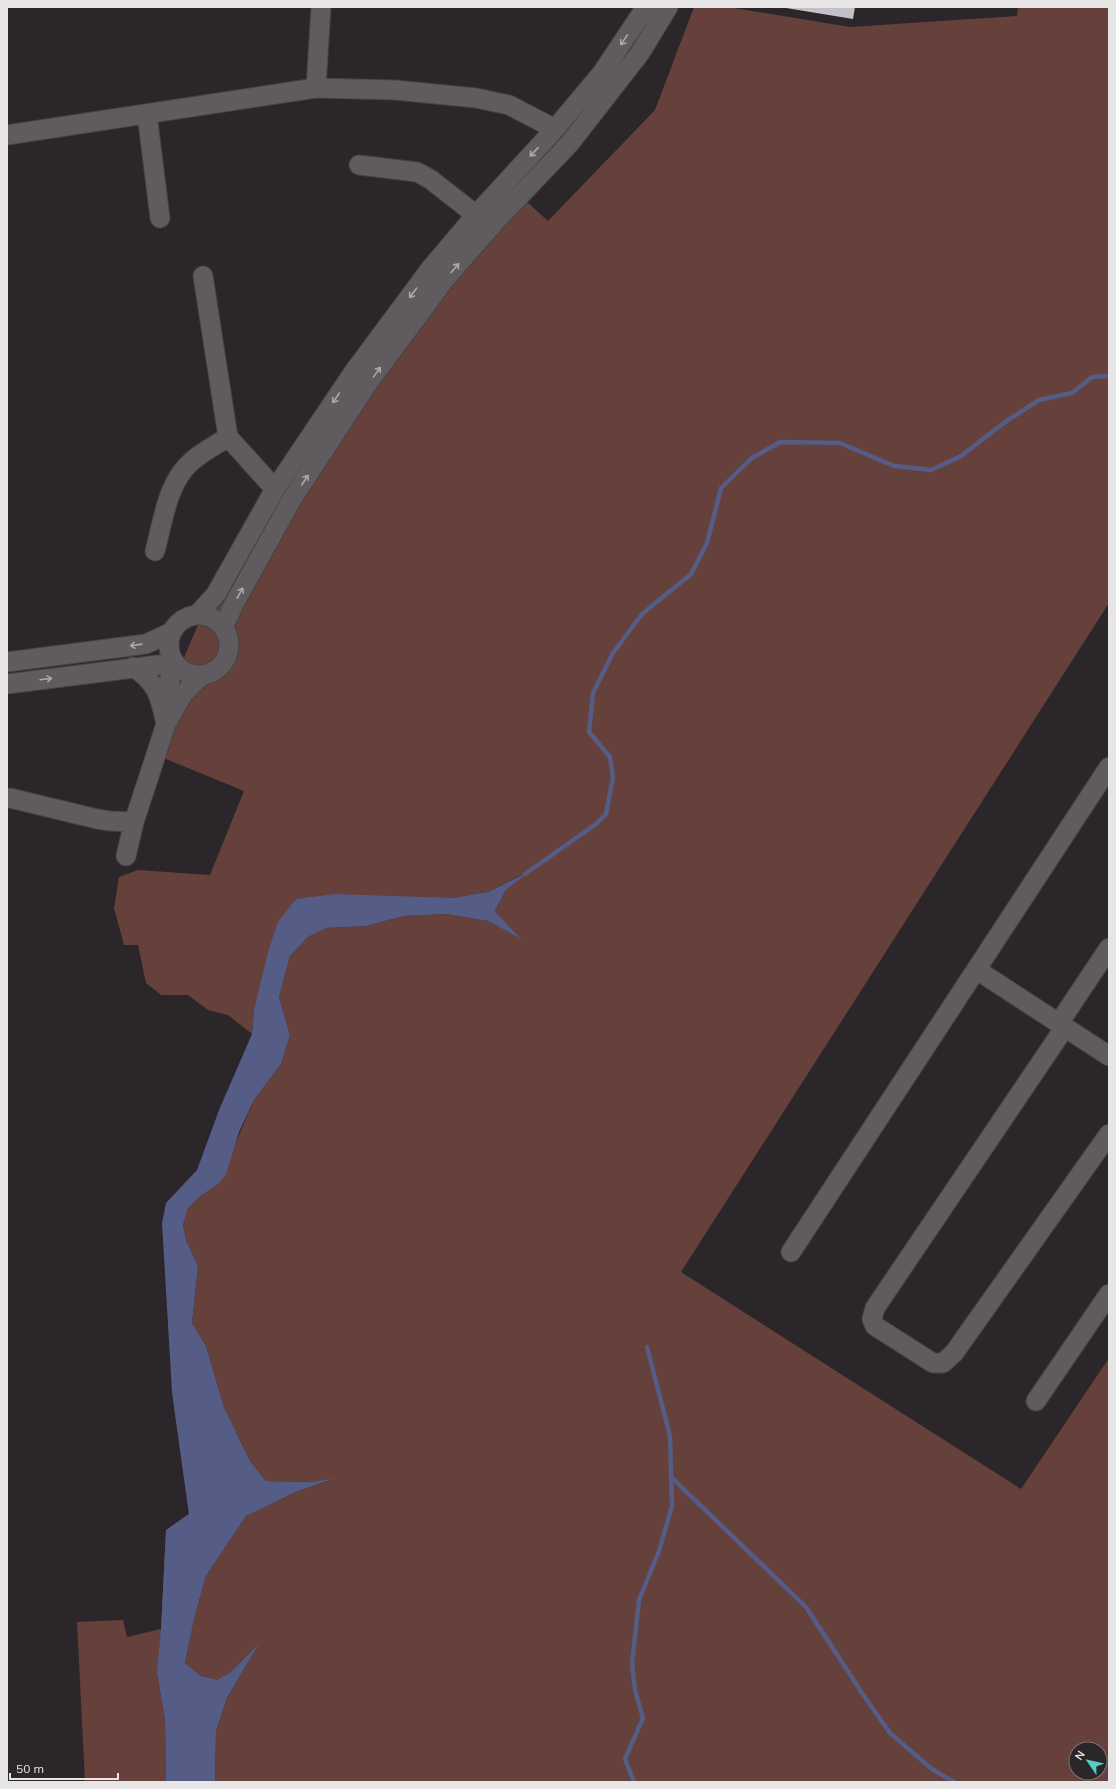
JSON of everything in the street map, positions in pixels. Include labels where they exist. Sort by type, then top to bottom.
[{"type":"street","points":[[316,88],[322,7]]},
{"type":"street","points":[[126,856],[134,822],[166,724],[174,666],[169,650],[172,632],[179,622],[197,615],[216,594],[275,489],[353,373],[431,268],[476,215],[555,129],[602,73],[646,7]]},
{"type":"street","points":[[223,628],[234,604],[292,499],[368,383],[445,279],[495,222],[570,143],[640,53],[668,7]]},
{"type":"street","points":[[7,135],[316,88],[394,90],[476,98],[509,105],[555,129]]},
{"type":"street","points":[[147,114],[160,218]]},
{"type":"street","points":[[359,165],[417,172],[430,179],[476,215]]},
{"type":"street","points":[[203,276],[228,437],[275,489]]},
{"type":"street","points":[[156,551],[170,496],[179,476],[191,461],[228,437]]},
{"type":"street","points":[[166,724],[183,694],[202,675],[219,667],[226,657],[229,645],[223,628],[214,619],[197,615]]},
{"type":"street","points":[[7,662],[146,644],[172,632]]},
{"type":"street","points":[[7,684],[133,668],[174,666],[190,674],[202,675]]},
{"type":"street","points":[[133,668],[146,675],[155,685],[166,724]]},
{"type":"street","points":[[791,1252],[1109,767]]},
{"type":"street","points":[[10,798],[110,821],[134,822]]},
{"type":"street","points":[[1109,948],[1062,1025],[875,1308],[872,1319],[875,1326],[933,1364],[943,1363],[954,1353],[1109,1134]]},
{"type":"street","points":[[977,970],[1109,1056]]},
{"type":"street","points":[[1036,1401],[1109,1294]]},
{"type":"shaded area","points":[[694,7],[728,7],[850,27],[1017,16],[1018,7],[1109,7],[1109,603],[681,1272],[1021,1489],[1109,1358],[1109,1782],[215,1782],[216,1731],[227,1698],[258,1646],[231,1672],[217,1681],[201,1676],[185,1663],[195,1615],[206,1576],[246,1516],[296,1492],[331,1480],[308,1482],[266,1481],[250,1461],[224,1407],[206,1346],[192,1323],[198,1266],[186,1240],[183,1225],[188,1208],[198,1198],[218,1184],[254,1100],[281,1064],[290,1035],[279,997],[290,956],[308,937],[326,928],[366,926],[404,916],[447,914],[488,921],[520,938],[495,911],[506,890],[527,872],[488,892],[452,898],[296,899],[254,1010],[252,1034],[228,1015],[208,1010],[188,995],[161,995],[146,983],[138,945],[124,945],[114,908],[119,877],[138,870],[210,875],[244,791],[161,757],[185,655],[206,606],[296,456],[506,183],[548,221],[655,110]]},
{"type":"shaded area","points":[[172,1392],[215,1444],[157,1673],[165,1720],[166,1782],[85,1782],[77,1622],[123,1620],[127,1637],[161,1629],[166,1530],[189,1514]]},
{"type":"water","points":[[530,871],[506,890],[495,911],[521,939],[488,921],[447,914],[404,916],[366,926],[326,928],[308,937],[290,956],[279,997],[290,1035],[281,1064],[254,1100],[239,1132],[226,1174],[218,1184],[198,1198],[188,1208],[183,1225],[186,1240],[198,1266],[192,1323],[206,1346],[224,1407],[250,1461],[266,1481],[308,1482],[333,1479],[296,1492],[246,1516],[206,1576],[195,1615],[185,1663],[201,1676],[217,1680],[231,1672],[259,1644],[227,1698],[216,1731],[215,1782],[166,1782],[165,1720],[157,1673],[161,1629],[166,1530],[189,1514],[172,1392],[162,1223],[166,1203],[197,1170],[219,1110],[252,1034],[254,1010],[268,952],[278,922],[296,899],[335,894],[452,898],[488,892]]},
{"type":"building","points":[[780,7],[855,7],[853,19]]},
{"type":"waterway","points":[[525,874],[596,824],[606,814],[613,777],[610,757],[589,732],[593,693],[613,653],[642,614],[691,574],[707,543],[721,488],[752,458],[780,442],[840,443],[894,466],[931,470],[961,456],[1005,422],[1039,400],[1072,393],[1092,377],[1109,376]]},
{"type":"waterway","points":[[634,1782],[625,1759],[643,1718],[635,1690],[632,1663],[639,1600],[659,1551],[672,1506],[670,1436],[647,1347]]},
{"type":"waterway","points":[[671,1477],[806,1607],[890,1733],[932,1769],[954,1782]]}]
